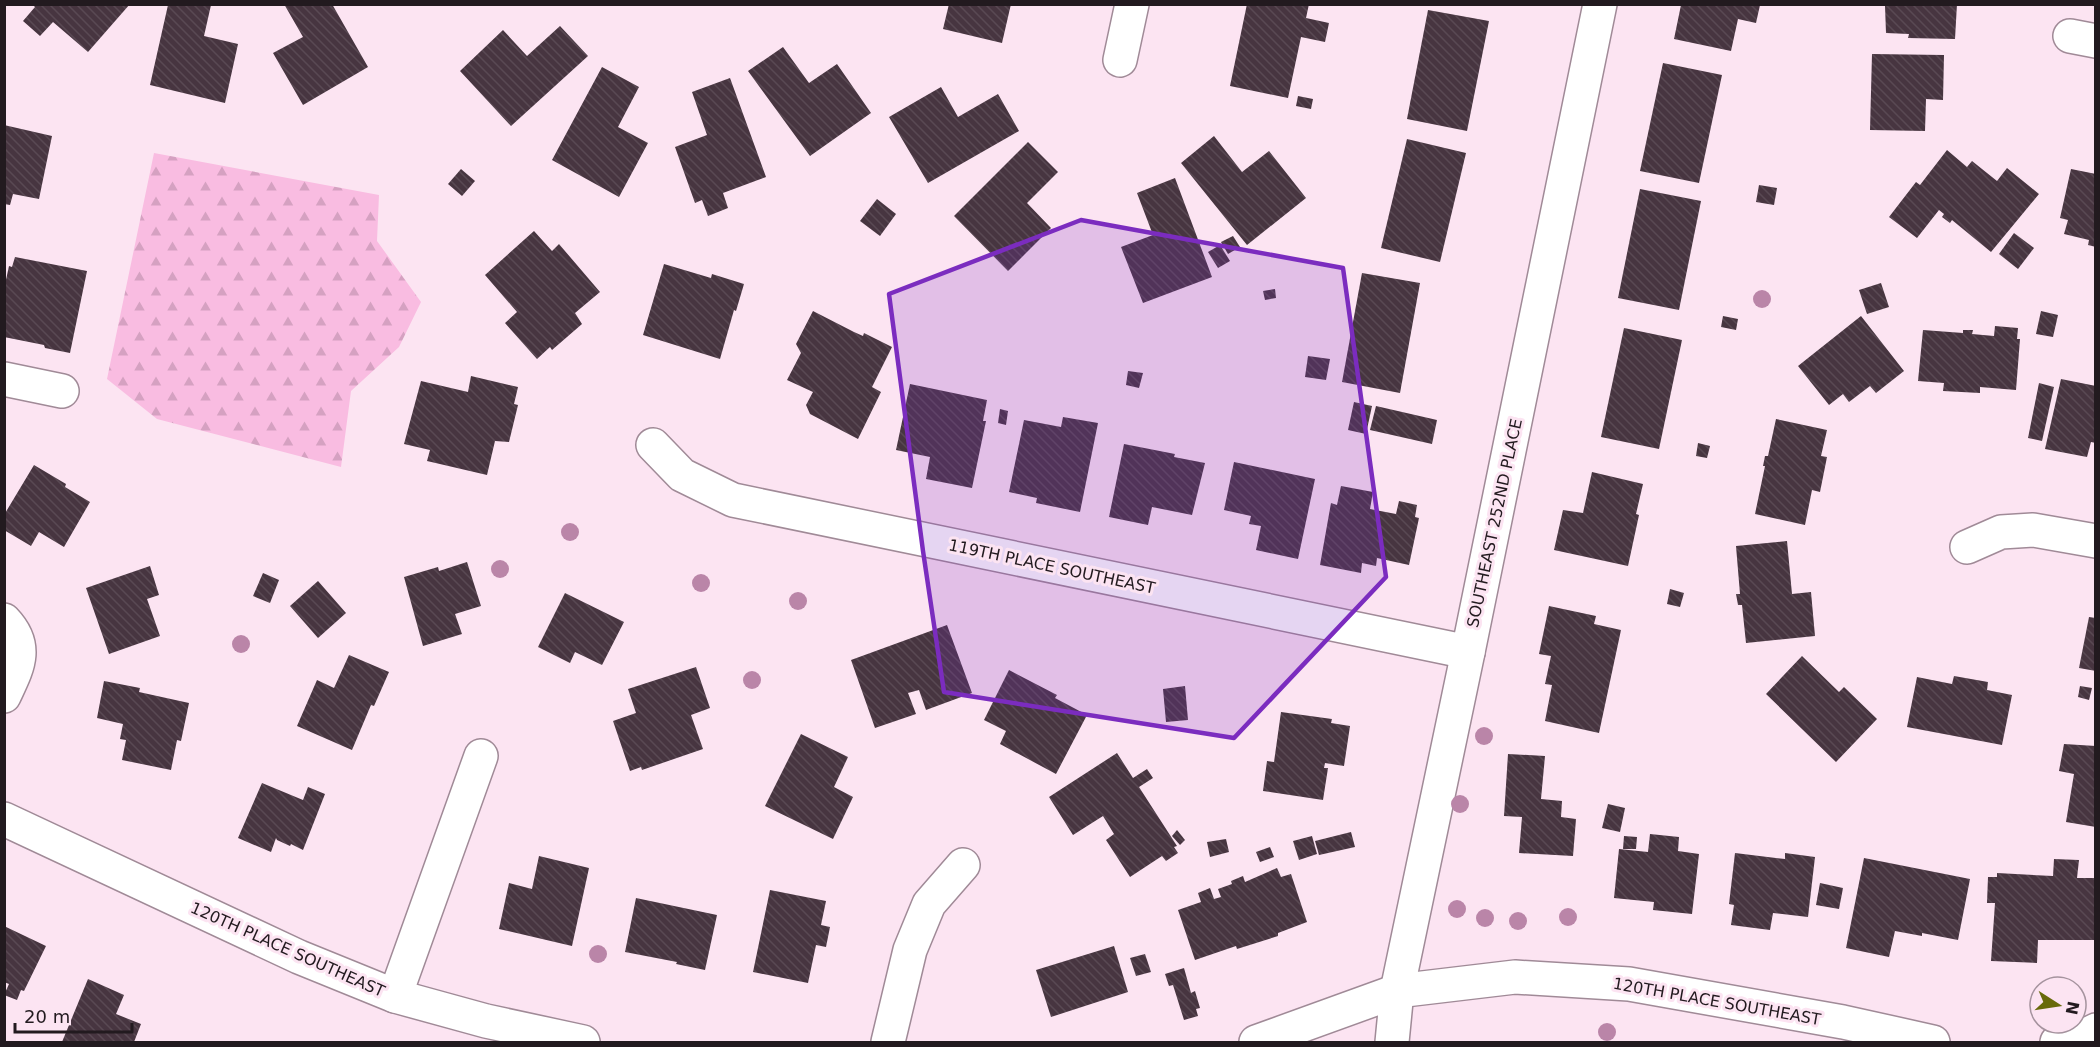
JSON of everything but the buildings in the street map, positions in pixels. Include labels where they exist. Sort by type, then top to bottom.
[{"type":"street","points":[[1120,60],[1132,4]]},
{"type":"street","name":"SOUTHEAST 252ND PLACE","points":[[1392,1042],[1397,991],[1600,4]]},
{"type":"street","points":[[4,379],[62,391]]},
{"type":"street","name":"119TH PLACE SOUTHEAST","points":[[653,445],[682,476],[733,500],[1468,652]]},
{"type":"street","points":[[1967,547],[2001,532],[2033,530],[2096,541]]},
{"type":"street","points":[[4,620],[16,637],[20,662],[4,696]]},
{"type":"street","points":[[395,996],[481,756]]},
{"type":"street","name":"120TH PLACE SOUTHEAST","points":[[4,819],[299,957],[395,996],[486,1021],[583,1042]]},
{"type":"street","points":[[888,1042],[910,950],[925,913],[929,904],[963,865]]},
{"type":"street","name":"120TH PLACE SOUTHEAST","points":[[1256,1042],[1397,991],[1515,977],[1629,984],[1845,1032],[1933,1042]]},
{"type":"street","points":[[2056,1042],[2086,1035],[2096,1030]]},
{"type":"highlighted area","points":[[1081,220],[1343,268],[1386,577],[1234,738],[944,692],[889,294]]},
{"type":"green space","points":[[154,153],[379,195],[377,241],[421,302],[399,347],[351,391],[341,467],[157,419],[107,379]]}]
